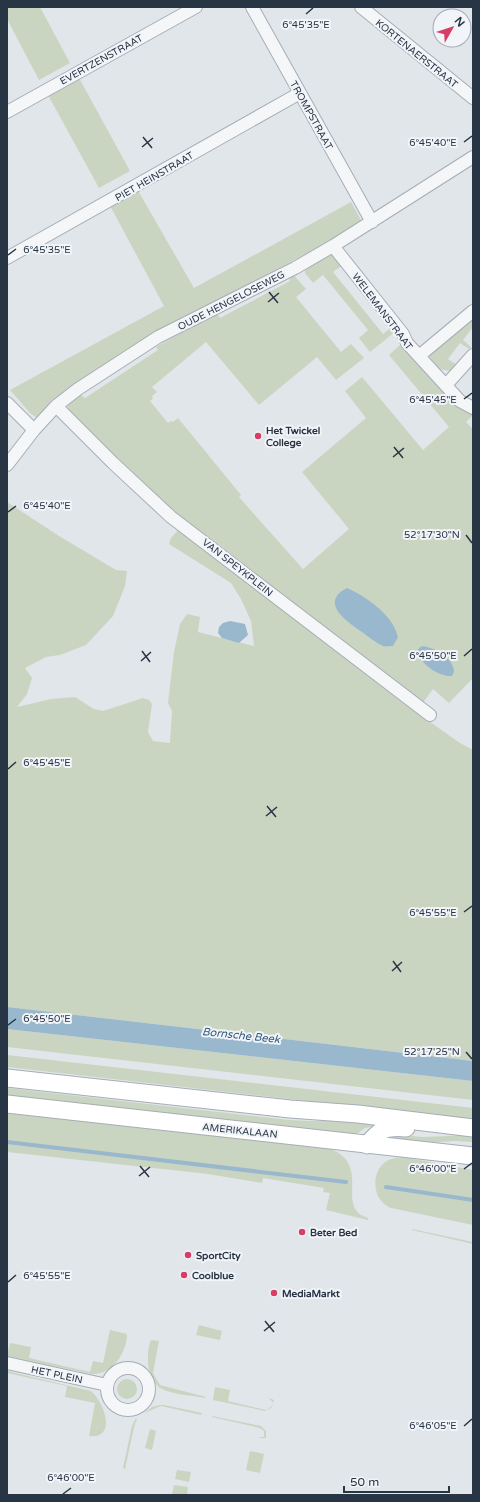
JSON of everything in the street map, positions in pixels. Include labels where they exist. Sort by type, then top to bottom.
[{"type":"main road","points":[[7,1078],[282,1109],[358,1114],[469,1127]]},
{"type":"main road","name":"AMERIKALAAN","points":[[7,1104],[473,1156]]},
{"type":"main road","points":[[367,1145],[377,1132],[390,1126],[424,1130],[469,1127]]},
{"type":"street","name":"EVERTZENSTRAAT","points":[[7,112],[196,7]]},
{"type":"street","name":"TROMPSTRAAT","points":[[252,7],[372,222]]},
{"type":"street","name":"KORTENAERSTRAAT","points":[[361,7],[473,98]]},
{"type":"street","name":"PIET HEINSTRAAT","points":[[7,258],[300,92]]},
{"type":"street","name":"OUDE HENGELOSEWEG","points":[[7,465],[34,430],[56,406],[78,389],[158,337],[295,268],[333,246],[473,157]]},
{"type":"street","name":"WELEMANSTRAAT","points":[[333,246],[403,334],[407,343],[460,401],[473,408]]},
{"type":"street","name":"WELEMANSTRAAT","points":[[419,356],[473,312]]},
{"type":"street","points":[[446,385],[473,355]]},
{"type":"street","points":[[7,404],[34,430]]},
{"type":"street","name":"VAN SPEYKPLEIN","points":[[56,406],[113,463],[171,517],[430,715]]},
{"type":"street","name":"HET PLEIN","points":[[7,1363],[107,1385]]},
{"type":"green space","points":[[7,7],[40,7],[70,63],[39,80],[7,19]]},
{"type":"green space","points":[[79,78],[130,171],[99,188],[48,95]]},
{"type":"green space","points":[[136,187],[194,288],[351,202],[362,222],[315,249],[177,322],[68,389],[53,400],[37,418],[30,413],[10,390],[164,306],[108,202]]},
{"type":"green space","points":[[332,252],[343,265],[333,272],[383,334],[392,327],[395,332],[370,352],[359,338],[368,330],[323,275],[313,283],[305,273],[305,268]]},
{"type":"green space","points":[[293,274],[306,289],[296,297],[341,352],[351,344],[364,358],[336,380],[317,357],[259,405],[206,342],[152,387],[157,392],[152,396],[153,398],[150,401],[168,423],[171,421],[173,422],[178,418],[241,495],[239,497],[303,569],[349,529],[302,472],[366,418],[345,391],[362,377],[423,450],[449,427],[389,355],[400,345],[457,405],[473,415],[466,422],[473,429],[473,678],[449,703],[433,689],[422,704],[221,546],[174,513],[70,413],[67,404],[81,395],[85,398],[158,350],[156,347],[217,313],[220,318],[290,281],[289,277]]},
{"type":"green space","points":[[473,315],[473,327],[463,340],[471,347],[469,349],[460,343],[448,359],[457,365],[451,371],[438,369],[430,357],[432,352]]},
{"type":"green space","points":[[7,502],[59,536],[116,570],[127,571],[125,586],[113,616],[86,645],[60,655],[46,657],[25,668],[32,678],[27,694],[17,707],[51,699],[75,697],[94,709],[103,711],[143,698],[149,700],[152,704],[148,732],[153,741],[170,743],[172,711],[168,703],[174,652],[180,624],[187,614],[200,617],[198,632],[254,646],[251,621],[241,599],[231,583],[169,544],[171,538],[179,529],[403,703],[460,743],[473,750],[473,1061],[7,1007]]},
{"type":"green space","points":[[7,1029],[473,1081],[473,1100],[7,1047]]},
{"type":"green space","points":[[7,1055],[473,1108],[473,1120],[7,1067]]},
{"type":"green space","points":[[7,1088],[289,1120],[376,1123],[376,1126],[365,1128],[355,1135],[7,1096]]},
{"type":"green space","points":[[7,1111],[329,1148],[342,1156],[349,1165],[352,1175],[353,1205],[358,1213],[368,1218],[368,1220],[326,1210],[330,1193],[323,1192],[324,1188],[263,1178],[262,1183],[208,1174],[7,1152]]},
{"type":"green space","points":[[390,1134],[423,1137],[473,1135],[473,1142],[455,1141],[426,1143],[388,1138]]},
{"type":"green space","points":[[403,1157],[473,1170],[473,1225],[391,1208],[385,1205],[378,1195],[375,1182],[376,1175],[385,1162]]},
{"type":"green space","points":[[412,1230],[473,1242],[473,1244]]},
{"type":"green space","points":[[199,1325],[222,1331],[220,1340],[196,1335]]},
{"type":"green space","points":[[110,1330],[127,1334],[126,1341],[117,1362],[106,1371],[99,1373],[92,1374],[7,1356],[10,1343],[31,1347],[29,1358],[90,1372],[93,1361],[103,1363]]},
{"type":"green space","points":[[151,1340],[159,1341],[153,1373],[160,1385],[206,1397],[205,1398],[172,1393],[157,1385],[150,1374],[148,1360]]},
{"type":"green space","points":[[7,1371],[91,1391],[96,1396],[104,1411],[106,1426],[103,1432],[98,1435],[89,1436],[95,1403],[65,1397],[67,1386],[7,1373]]},
{"type":"green space","points":[[127,1379],[134,1382],[137,1389],[134,1396],[127,1399],[120,1396],[117,1389],[120,1382]]},
{"type":"green space","points":[[215,1387],[230,1390],[228,1401],[266,1410],[272,1406],[273,1402],[268,1398],[274,1400],[272,1407],[265,1411],[213,1400]]},
{"type":"green space","points":[[160,1405],[202,1413],[201,1415],[161,1406],[144,1413],[152,1407]]},
{"type":"green space","points":[[212,1416],[261,1426],[266,1431],[266,1438],[259,1438],[264,1437],[264,1431],[260,1428]]},
{"type":"green space","points":[[136,1418],[125,1469],[123,1468],[132,1426]]},
{"type":"green space","points":[[150,1429],[156,1431],[152,1450],[145,1448]]},
{"type":"green space","points":[[250,1451],[264,1454],[260,1473],[246,1470]]},
{"type":"green space","points":[[177,1470],[191,1472],[189,1482],[175,1479]]},
{"type":"green space","points":[[174,1485],[188,1487],[187,1495],[172,1494]]},
{"type":"water","points":[[347,588],[371,602],[391,621],[398,637],[393,646],[384,646],[378,643],[343,618],[338,612],[335,606],[335,600],[339,594]]},
{"type":"water","points":[[230,621],[245,624],[248,635],[239,643],[222,638],[218,633],[219,627],[223,623]]},
{"type":"water","points":[[424,646],[434,649],[448,658],[453,667],[454,672],[452,676],[447,676],[436,672],[422,661],[417,651],[420,647]]},
{"type":"water","name":"Bornsche Beek","points":[[7,1007],[473,1061],[473,1081],[7,1029]]},
{"type":"waterway","points":[[7,1142],[346,1182]]},
{"type":"waterway","points":[[386,1187],[473,1200]]},
{"type":"place","name":"Het Twickel College","points":[[258,436]]},
{"type":"place","name":"Beter Bed","points":[[302,1232]]},
{"type":"place","name":"SportCity","points":[[188,1255]]},
{"type":"place","name":"Coolblue","points":[[184,1275]]},
{"type":"place","name":"MediaMarkt","points":[[274,1293]]}]
